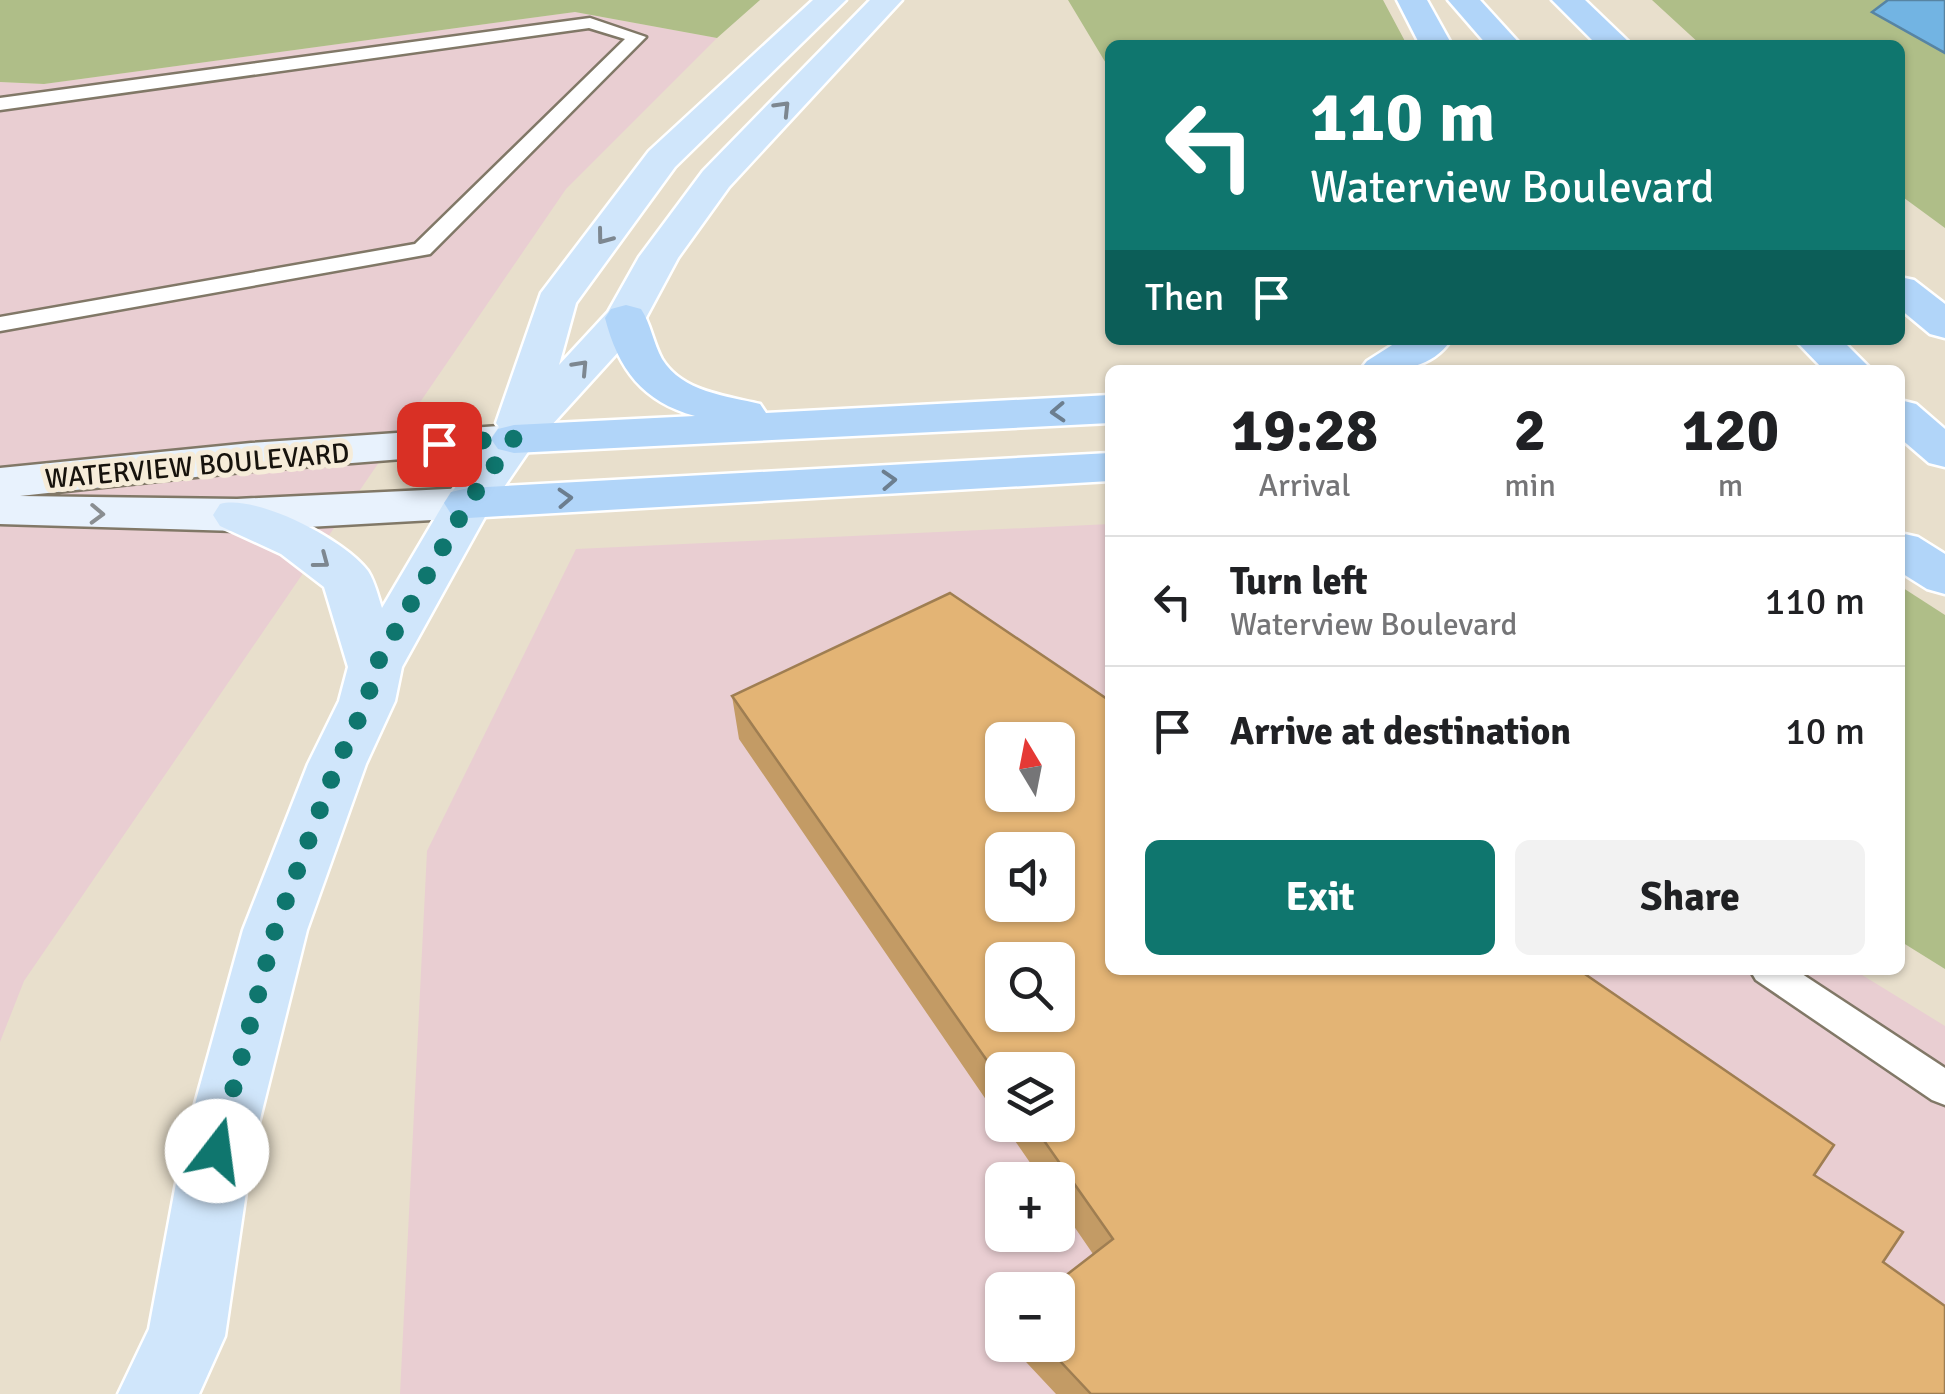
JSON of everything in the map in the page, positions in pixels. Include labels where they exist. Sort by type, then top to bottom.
[{"type":"highway","points":[[1412,0],[1433,40]]},
{"type":"highway","points":[[1463,0],[1500,40]]},
{"type":"highway","points":[[1567,0],[1611,40]]},
{"type":"highway","points":[[1905,266],[1945,294]]},
{"type":"highway","points":[[1905,292],[1945,325]]},
{"type":"highway","points":[[626,318],[639,363],[668,389],[715,408],[811,424]]},
{"type":"highway","points":[[1390,365],[1422,345]]},
{"type":"highway","points":[[1822,345],[1844,365]]},
{"type":"highway","points":[[514,438],[1105,409]]},
{"type":"highway","points":[[1905,418],[1945,453]]},
{"type":"highway","points":[[468,503],[1105,466]]},
{"type":"highway","points":[[1905,552],[1945,576]]},
{"type":"main road","points":[[514,438],[556,302],[662,159],[831,0]]},
{"type":"main road","points":[[182,1375],[217,1151],[275,930],[337,764],[367,701],[375,667],[468,503],[514,438],[626,318],[659,256],[716,179],[886,0]]},
{"type":"main road","points":[[237,515],[299,543],[347,579],[375,667]]},
{"type":"street","name":"WATERVIEW BOULEVARD","points":[[0,483],[252,457],[514,438]]},
{"type":"street","name":"WATERVIEW BOULEVARD","points":[[0,510],[237,515],[468,503]]},
{"type":"lane","points":[[0,104],[590,24],[638,37],[422,248],[0,324]]},
{"type":"lane","points":[[1776,975],[1945,1088]]},
{"type":"shaded area","points":[[575,12],[717,38],[566,189],[24,981],[0,1042],[0,82],[44,84]]},
{"type":"shaded area","points":[[1105,524],[1105,975],[1862,975],[1945,1026],[1945,1394],[400,1394],[427,851],[576,549]]},
{"type":"green space","points":[[0,0],[760,0],[717,38],[575,12],[44,84],[0,82]]},
{"type":"green space","points":[[1068,0],[1383,0],[1404,40],[1105,40],[1105,62]]},
{"type":"green space","points":[[1652,0],[1888,0],[1873,12],[1945,53],[1945,228],[1905,199],[1905,40],[1696,40]]},
{"type":"green space","points":[[1905,589],[1945,615],[1945,969],[1905,944]]},
{"type":"water","points":[[1888,0],[1945,0],[1945,53],[1872,12]]},
{"type":"building","points":[[950,593],[1105,698],[1105,975],[1586,975],[1834,1145],[1814,1175],[1903,1232],[1883,1262],[1945,1306],[1945,1394],[1091,1394],[1061,1362],[1075,1362],[1075,1272],[1070,1272],[1113,1239],[1075,1185],[1075,1162],[1059,1162],[1045,1142],[1075,1142],[1075,1052],[985,1052],[985,1058],[732,696]]},
{"type":"route","points":[[217,1151],[275,930],[337,764],[367,701],[375,667],[468,503],[514,438],[439,444]]}]
